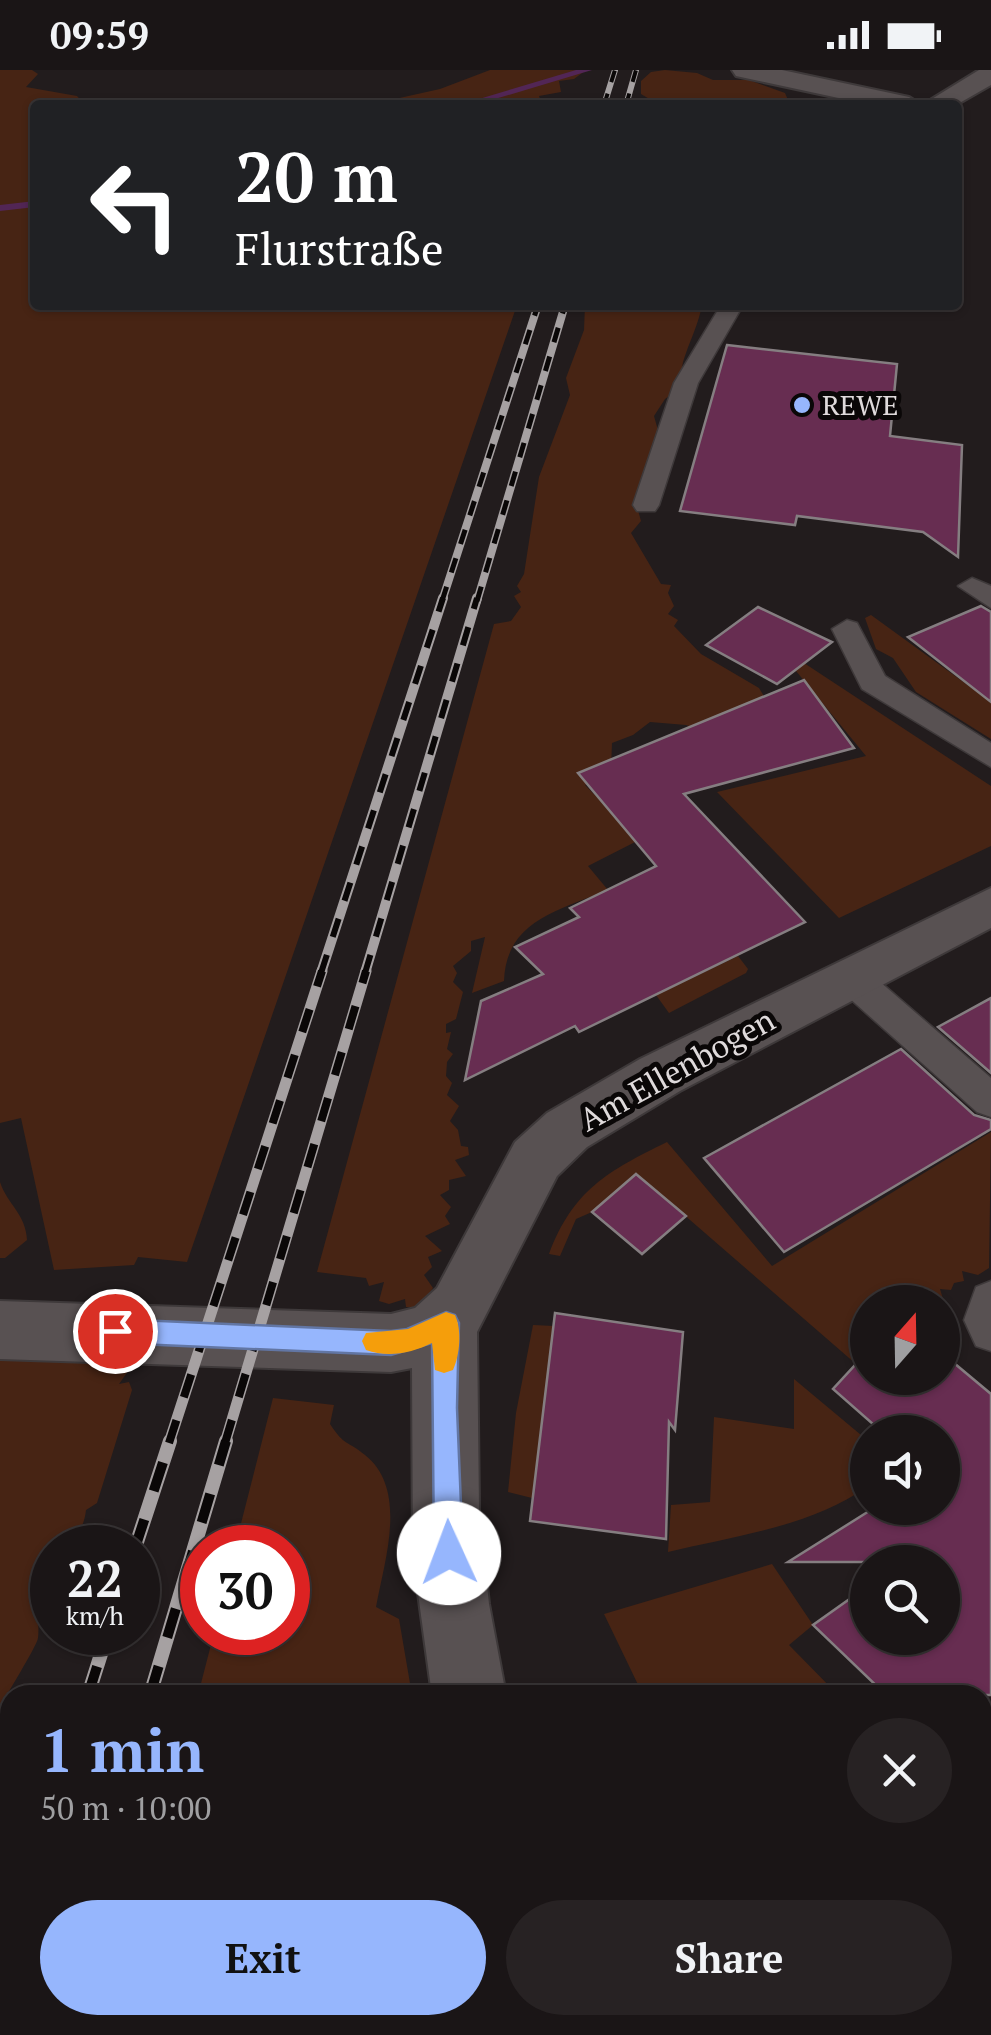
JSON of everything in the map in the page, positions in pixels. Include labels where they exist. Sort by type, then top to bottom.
[{"type":"street","points":[[745,70],[886,100]]},
{"type":"street","points":[[945,100],[991,74]]},
{"type":"street","name":"Am Ellenbogen","points":[[446,1323],[459,1308],[522,1183],[552,1142],[616,1099],[991,906]]},
{"type":"street","points":[[0,1330],[391,1343],[410,1341],[446,1323],[443,1408],[449,1553],[468,1685]]},
{"type":"lane","points":[[646,505],[686,383],[729,310]]},
{"type":"lane","points":[[846,629],[873,682],[991,757]]},
{"type":"lane","points":[[851,978],[991,1101]]},
{"type":"lane","points":[[991,1300],[985,1320],[991,1332]]},
{"type":"shaded area","points":[[0,70],[32,70],[38,74],[26,87],[77,96],[81,100],[30,100],[30,203],[0,206]]},
{"type":"shaded area","points":[[490,70],[586,70],[574,79],[559,81],[561,92],[539,96],[540,100],[390,100],[440,89]]},
{"type":"shaded area","points":[[665,70],[697,73],[713,80],[749,80],[785,93],[788,100],[651,100],[641,94],[641,81],[651,72]]},
{"type":"shaded area","points":[[30,207],[30,310],[515,310],[187,1262],[138,1257],[134,1265],[54,1270],[21,1118],[0,1123],[0,210]]},
{"type":"shaded area","points":[[585,310],[701,310],[683,362],[680,388],[665,399],[654,416],[659,434],[651,448],[657,458],[636,503],[641,521],[631,533],[661,584],[671,585],[668,593],[674,606],[668,614],[678,620],[674,626],[701,654],[759,688],[770,706],[715,735],[686,725],[650,722],[633,735],[612,743],[611,768],[585,785],[639,840],[588,866],[608,890],[555,911],[525,931],[507,960],[504,981],[472,993],[485,937],[471,941],[471,951],[453,966],[457,973],[453,982],[463,992],[456,1019],[446,1024],[446,1033],[451,1032],[447,1049],[453,1054],[447,1062],[446,1076],[452,1083],[447,1095],[459,1106],[450,1121],[458,1130],[461,1146],[468,1147],[469,1155],[455,1160],[466,1176],[449,1180],[449,1190],[440,1195],[451,1207],[445,1216],[450,1224],[425,1236],[442,1251],[428,1257],[432,1267],[424,1275],[433,1288],[419,1308],[406,1307],[405,1299],[389,1304],[379,1301],[384,1282],[369,1286],[366,1278],[317,1272],[494,624],[511,621],[521,607],[514,596],[521,592],[517,586],[524,574],[539,477],[570,395],[566,378],[584,330]]},
{"type":"shaded area","points":[[871,615],[991,702],[991,739],[916,692],[893,658],[876,649],[865,618]]},
{"type":"shaded area","points":[[804,663],[991,786],[991,846],[839,918],[717,792],[866,756],[796,671]]},
{"type":"shaded area","points":[[738,956],[748,969],[746,973],[669,1013],[656,995]]},
{"type":"shaded area","points":[[991,1132],[989,1268],[978,1275],[962,1271],[964,1281],[953,1285],[850,1285],[850,1359],[637,1174],[592,1212],[576,1219],[560,1256],[549,1254],[581,1198],[610,1173],[667,1142],[772,1266]]},
{"type":"shaded area","points":[[0,1182],[23,1223],[27,1240],[5,1258],[0,1258]]},
{"type":"shaded area","points":[[533,1325],[554,1326],[532,1498],[508,1492],[516,1413]]},
{"type":"shaded area","points":[[0,1345],[110,1356],[131,1367],[119,1384],[129,1382],[132,1390],[97,1503],[86,1510],[82,1525],[30,1525],[30,1654],[13,1685],[0,1685]]},
{"type":"shaded area","points":[[794,1379],[850,1426],[850,1498],[796,1521],[668,1552],[671,1505],[710,1502],[714,1417],[794,1429]]},
{"type":"shaded area","points":[[273,1398],[334,1405],[330,1424],[343,1440],[365,1455],[386,1487],[390,1527],[376,1607],[399,1619],[410,1685],[201,1685],[208,1655],[310,1655],[310,1525],[241,1525]]},
{"type":"shaded area","points":[[772,1564],[813,1625],[789,1645],[828,1685],[638,1685],[604,1614]]},
{"type":"building","name":"REWE","points":[[727,345],[897,364],[890,436],[962,445],[958,557],[923,532],[797,516],[795,525],[680,511]]},
{"type":"building","points":[[981,606],[991,612],[991,702],[908,637]]},
{"type":"building","points":[[758,607],[832,642],[777,684],[706,645]]},
{"type":"building","points":[[804,680],[854,748],[684,794],[805,922],[579,1032],[575,1026],[465,1080],[481,1001],[543,974],[515,947],[579,917],[570,908],[656,866],[578,773]]},
{"type":"building","points":[[991,998],[991,1073],[938,1027]]},
{"type":"building","points":[[901,1049],[974,1115],[991,1120],[991,1129],[784,1252],[704,1158]]},
{"type":"building","points":[[636,1174],[686,1216],[642,1254],[592,1212]]},
{"type":"building","points":[[555,1313],[683,1332],[675,1430],[669,1422],[666,1539],[530,1521]]},
{"type":"building","points":[[960,1368],[991,1394],[991,1685],[876,1685],[813,1625],[850,1599],[850,1655],[960,1655],[960,1545],[850,1545],[850,1562],[788,1562],[850,1523],[960,1525],[960,1415],[863,1415],[833,1389],[850,1371],[850,1395],[960,1395]]},
{"type":"waterway","points":[[482,100],[587,70]]},
{"type":"waterway","points":[[0,208],[30,205]]},
{"type":"railway","points":[[606,100],[615,70]]},
{"type":"railway","points":[[627,100],[636,70]]},
{"type":"railway","points":[[442,601],[536,310]]},
{"type":"railway","points":[[477,601],[564,310]]},
{"type":"railway","points":[[321,973],[443,598]]},
{"type":"railway","points":[[365,973],[477,598]]},
{"type":"railway","points":[[169,1443],[322,971]]},
{"type":"railway","points":[[225,1443],[366,971]]},
{"type":"railway","points":[[143,1525],[170,1441]]},
{"type":"railway","points":[[153,1685],[226,1441]]},
{"type":"railway","points":[[91,1685],[101,1655]]},
{"type":"slow traffic","points":[[375,1341],[410,1341],[446,1323],[444,1361]]},
{"type":"place","name":"REWE","points":[[802,405]]},
{"type":"route","points":[[115,1331],[391,1343],[410,1341],[446,1323],[443,1408],[449,1553]]}]
